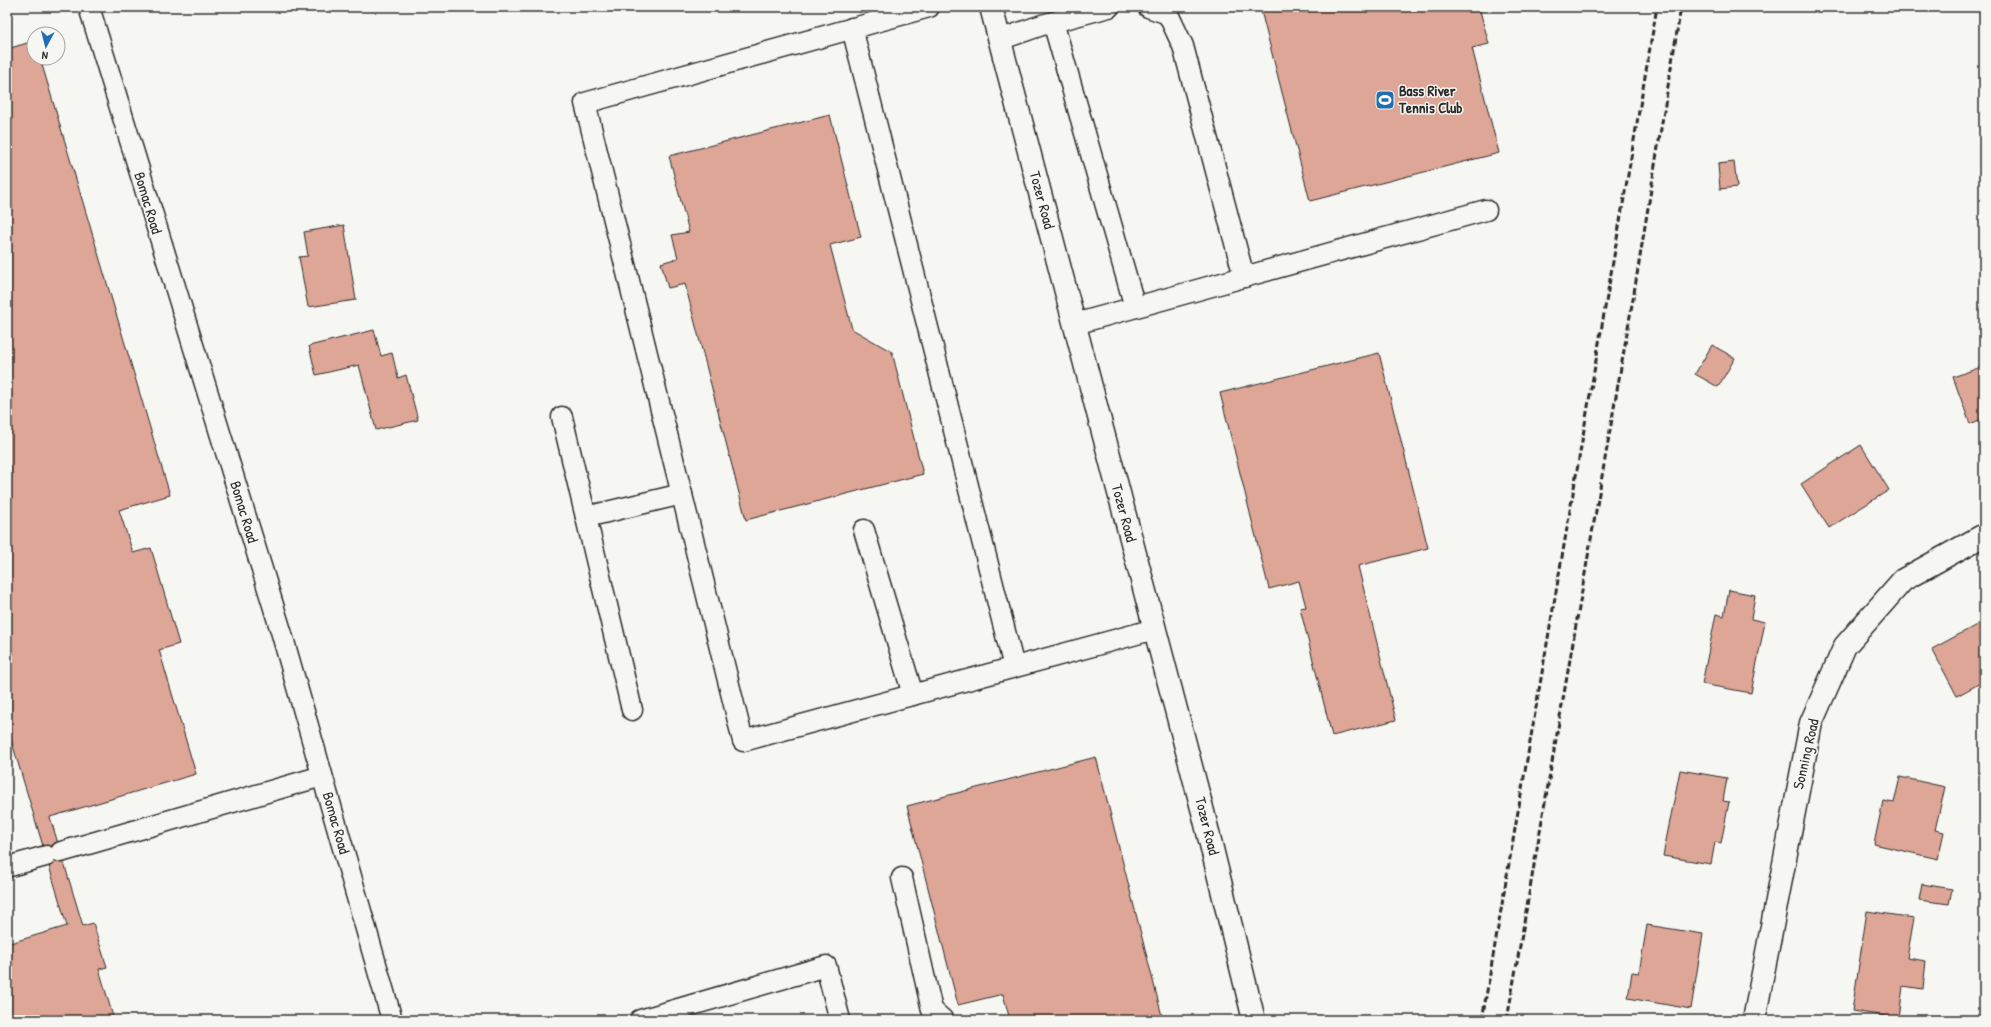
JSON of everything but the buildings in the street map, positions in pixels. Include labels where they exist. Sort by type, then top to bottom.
[{"type":"main road","name":"Tozer Road","points":[[991,7],[1204,812],[1254,1020]]},
{"type":"main road","name":"Sonning Road","points":[[1754,1020],[1811,723],[1845,646],[1903,580],[1984,535]]},
{"type":"lane","name":"Bomac Road","points":[[89,7],[281,632],[392,1020]]},
{"type":"lane","points":[[929,7],[585,103],[743,741],[1155,629]]},
{"type":"lane","points":[[999,40],[1053,22],[1109,7]]},
{"type":"lane","points":[[1148,7],[1168,14],[1183,46],[1244,277]]},
{"type":"lane","points":[[1053,22],[1135,307]]},
{"type":"lane","points":[[852,28],[1014,667]]},
{"type":"lane","points":[[1074,324],[1486,210]]},
{"type":"lane","points":[[562,417],[632,710]]},
{"type":"lane","points":[[586,517],[682,494]]},
{"type":"lane","points":[[864,530],[913,695]]},
{"type":"lane","points":[[7,867],[322,776]]},
{"type":"lane","points":[[902,878],[932,1010],[943,1020]]},
{"type":"lane","points":[[640,1020],[826,966],[840,1020]]},
{"type":"railway","points":[[1482,1020],[1657,7]]},
{"type":"railway","points":[[1507,1020],[1634,293],[1681,7]]},
{"type":"place","name":"Bass River Tennis Club","points":[[1385,100]]}]
